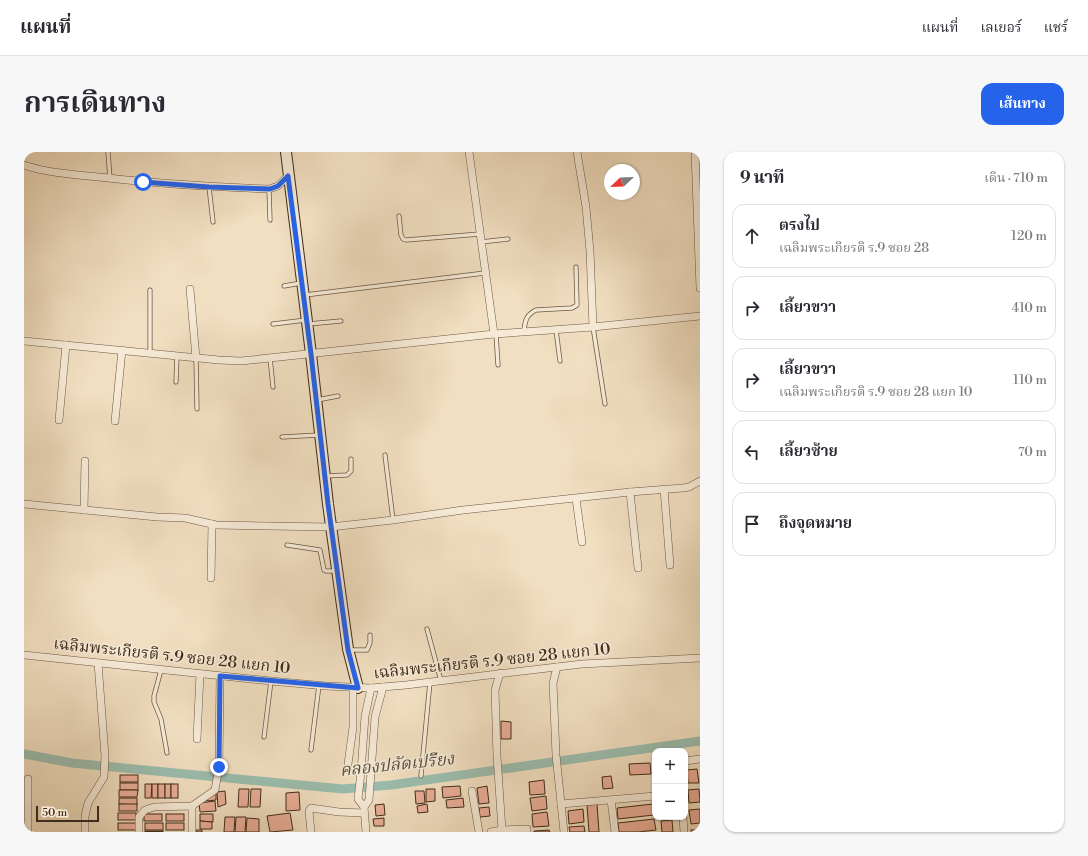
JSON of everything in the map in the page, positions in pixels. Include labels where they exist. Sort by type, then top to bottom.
[{"type":"street","points":[[286,152],[311,354],[324,476],[348,650],[356,688],[348,764]]},
{"type":"street","points":[[469,152],[495,334]]},
{"type":"street","points":[[577,152],[586,207],[590,251],[593,327]]},
{"type":"street","points":[[695,152],[700,288]]},
{"type":"street","points":[[24,165],[51,172],[209,187],[270,189],[278,186],[288,176]]},
{"type":"street","points":[[190,289],[196,358]]},
{"type":"street","points":[[24,341],[150,354],[241,361],[495,334],[593,327],[700,316]]},
{"type":"street","points":[[58,420],[66,345]]},
{"type":"street","points":[[114,421],[122,350]]},
{"type":"street","points":[[84,510],[85,461]]},
{"type":"street","points":[[24,504],[157,517],[185,518],[212,524],[241,526],[331,527],[463,510],[689,487],[700,481]]},
{"type":"street","points":[[664,489],[670,565]]},
{"type":"street","points":[[630,492],[638,568]]},
{"type":"street","points":[[576,499],[582,542]]},
{"type":"street","points":[[211,578],[212,524]]},
{"type":"street","name":"เฉลิมพระเกียรติ ร.9 ซอย 28 แยก 10","points":[[24,655],[220,676],[356,688],[371,688],[441,681],[557,666],[700,658]]},
{"type":"street","points":[[85,832],[85,816],[88,803],[104,777],[105,756],[98,663]]},
{"type":"street","points":[[557,666],[553,683],[556,755],[564,832]]},
{"type":"street","points":[[500,673],[495,690],[497,756],[502,830]]},
{"type":"street","points":[[197,739],[200,674]]},
{"type":"street","points":[[139,832],[139,817],[145,810],[154,807],[192,806],[215,790],[219,767],[220,676]]},
{"type":"street","points":[[364,810],[369,800],[375,716],[382,687]]},
{"type":"street","points":[[366,832],[364,810],[358,799],[362,772],[365,716],[371,688]]},
{"type":"street","points":[[365,716],[375,716]]},
{"type":"street","points":[[363,748],[373,748]]},
{"type":"street","points":[[688,761],[700,760]]},
{"type":"street","points":[[26,830],[28,780]]},
{"type":"street","points":[[472,791],[479,832]]},
{"type":"street","points":[[561,804],[652,796]]},
{"type":"street","points":[[611,800],[615,832]]},
{"type":"street","points":[[192,806],[192,832]]},
{"type":"street","points":[[311,832],[309,811],[311,808],[339,812],[364,810]]},
{"type":"street","points":[[682,820],[684,832]]},
{"type":"street","points":[[490,832],[525,829],[527,829],[527,832]]},
{"type":"lane","points":[[108,152],[110,178]]},
{"type":"lane","points":[[209,187],[213,222]]},
{"type":"lane","points":[[270,189],[270,220]]},
{"type":"lane","points":[[399,216],[401,235],[403,239],[406,240],[481,238],[508,239]]},
{"type":"lane","points":[[524,332],[526,319],[532,312],[536,310],[572,308],[577,305],[576,267]]},
{"type":"lane","points":[[304,295],[486,272]]},
{"type":"lane","points":[[284,286],[302,283]]},
{"type":"lane","points":[[150,290],[150,354]]},
{"type":"lane","points":[[273,324],[341,321]]},
{"type":"lane","points":[[593,327],[606,404]]},
{"type":"lane","points":[[556,330],[560,361]]},
{"type":"lane","points":[[495,334],[498,365]]},
{"type":"lane","points":[[176,382],[177,356]]},
{"type":"lane","points":[[196,358],[197,409]]},
{"type":"lane","points":[[270,358],[272,387]]},
{"type":"lane","points":[[316,400],[338,396]]},
{"type":"lane","points":[[282,437],[320,435]]},
{"type":"lane","points":[[385,455],[393,520]]},
{"type":"lane","points":[[324,476],[348,475],[351,471],[352,459]]},
{"type":"lane","points":[[287,546],[320,550],[324,570],[337,571]]},
{"type":"lane","points":[[427,629],[441,681]]},
{"type":"lane","points":[[348,650],[367,650],[370,644],[370,635]]},
{"type":"lane","points":[[161,670],[154,696],[154,702],[161,719],[167,753]]},
{"type":"lane","points":[[264,737],[271,681]]},
{"type":"lane","points":[[421,776],[430,682]]},
{"type":"lane","points":[[311,750],[319,685]]},
{"type":"building","points":[[501,721],[511,722],[511,739],[501,739]]},
{"type":"building","points":[[650,763],[651,774],[630,775],[629,764]]},
{"type":"building","points":[[697,769],[699,783],[688,783],[688,770]]},
{"type":"building","points":[[120,775],[138,775],[138,782],[120,782]]},
{"type":"building","points":[[611,776],[613,788],[603,789],[602,777]]},
{"type":"building","points":[[544,780],[545,794],[530,795],[529,782]]},
{"type":"building","points":[[120,783],[138,783],[138,790],[120,790]]},
{"type":"building","points":[[145,784],[152,784],[151,798],[145,798]]},
{"type":"building","points":[[152,784],[158,784],[158,798],[152,798]]},
{"type":"building","points":[[158,784],[165,784],[165,798],[158,798]]},
{"type":"building","points":[[165,784],[171,784],[171,798],[165,798]]},
{"type":"building","points":[[171,784],[178,784],[178,798],[171,798]]},
{"type":"building","points":[[460,786],[461,796],[443,798],[442,787]]},
{"type":"building","points":[[487,786],[489,803],[479,804],[477,788]]},
{"type":"building","points":[[239,789],[249,789],[248,807],[238,807]]},
{"type":"building","points":[[251,789],[261,789],[260,807],[250,807]]},
{"type":"building","points":[[426,789],[435,789],[435,801],[426,802]]},
{"type":"building","points":[[699,789],[700,802],[689,803],[688,790]]},
{"type":"building","points":[[119,790],[138,790],[137,797],[119,797]]},
{"type":"building","points":[[225,791],[226,804],[218,807],[217,792]]},
{"type":"building","points":[[415,791],[424,791],[425,803],[416,804]]},
{"type":"building","points":[[299,792],[300,810],[286,811],[286,793]]},
{"type":"building","points":[[216,793],[216,800],[207,801],[206,794]]},
{"type":"building","points":[[546,796],[547,809],[532,811],[530,798]]},
{"type":"building","points":[[119,798],[137,798],[137,805],[119,804]]},
{"type":"building","points":[[463,798],[464,807],[447,808],[446,800]]},
{"type":"building","points":[[215,801],[216,811],[200,812],[199,803]]},
{"type":"building","points":[[119,804],[137,804],[137,811],[119,811]]},
{"type":"building","points":[[384,804],[385,815],[376,816],[375,805]]},
{"type":"building","points":[[427,804],[428,812],[418,813],[417,806]]},
{"type":"building","points":[[597,804],[599,832],[589,832],[587,805]]},
{"type":"building","points":[[652,804],[652,815],[618,819],[617,808]]},
{"type":"building","points":[[489,807],[490,816],[480,817],[479,808]]},
{"type":"building","points":[[583,809],[584,822],[569,824],[568,811]]},
{"type":"building","points":[[700,809],[700,823],[691,824],[689,810]]},
{"type":"building","points":[[547,812],[549,826],[533,827],[532,814]]},
{"type":"building","points":[[118,813],[136,813],[136,820],[118,820]]},
{"type":"building","points":[[290,813],[293,830],[270,832],[267,816]]},
{"type":"building","points":[[144,814],[162,814],[162,821],[144,821]]},
{"type":"building","points":[[166,814],[184,814],[184,821],[166,821]]},
{"type":"building","points":[[200,814],[213,814],[213,822],[200,821]]},
{"type":"building","points":[[225,817],[235,817],[234,832],[224,832]]},
{"type":"building","points":[[236,817],[246,817],[245,832],[235,832]]},
{"type":"building","points":[[247,818],[259,819],[259,832],[246,832]]},
{"type":"building","points":[[384,818],[384,826],[374,826],[373,819]]},
{"type":"building","points":[[652,819],[654,820],[656,830],[619,832],[618,823]]},
{"type":"building","points":[[672,820],[673,832],[662,832],[661,821]]},
{"type":"building","points":[[200,821],[212,822],[212,829],[200,829]]},
{"type":"building","points":[[118,823],[136,823],[136,830],[118,830]]},
{"type":"building","points":[[145,823],[163,823],[163,830],[145,830]]},
{"type":"building","points":[[166,823],[184,823],[184,830],[166,830]]},
{"type":"building","points":[[584,826],[585,832],[570,832],[569,827]]},
{"type":"building","points":[[196,830],[202,830],[202,832],[196,832]]},
{"type":"building","points":[[549,830],[550,832],[534,832],[534,831]]},
{"type":"building","points":[[691,830],[700,830],[700,832],[691,832]]},
{"type":"building","points":[[163,831],[163,832],[145,832]]},
{"type":"waterway","name":"คลองปลัดเปรียง","points":[[24,754],[72,763],[343,789],[391,785],[700,741]]},
{"type":"route","points":[[143,182],[209,187],[270,189],[278,186],[288,176],[311,354],[328,504],[348,650],[358,688],[220,676],[219,767]]}]
